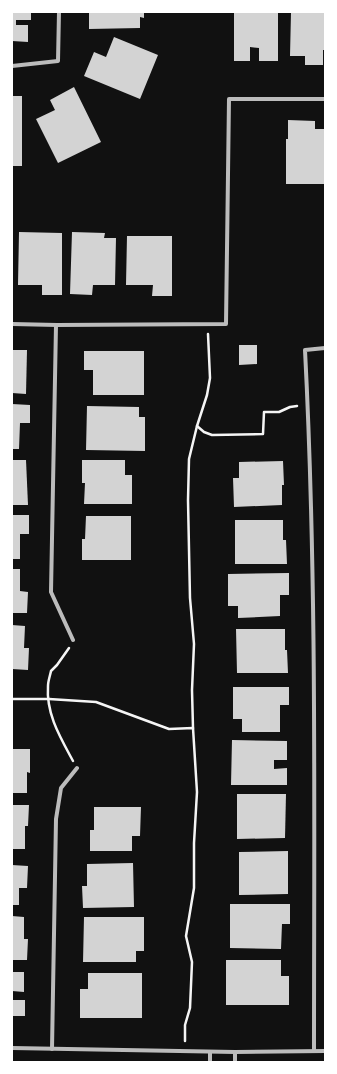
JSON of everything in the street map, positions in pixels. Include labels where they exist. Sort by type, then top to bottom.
[{"type":"street","points":[[12,66],[58,61],[59,12]]},
{"type":"street","points":[[12,324],[226,324],[229,99],[325,99]]},
{"type":"street","points":[[56,325],[51,592],[73,640]]},
{"type":"street","points":[[314,1051],[314,652],[308,405],[305,350],[325,348]]},
{"type":"street","points":[[52,1049],[56,819],[61,788],[77,768]]},
{"type":"street","points":[[12,1048],[185,1052],[325,1051]]},
{"type":"street","points":[[210,1052],[210,1062]]},
{"type":"street","points":[[235,1052],[235,1062]]},
{"type":"path","points":[[185,1052],[185,1025],[190,1008],[192,962],[186,936],[194,888],[194,843],[197,792],[192,690],[194,644],[190,598],[188,500],[189,459],[197,426],[207,395],[210,378],[207,324]]},
{"type":"path","points":[[197,426],[204,432],[212,434],[263,434],[264,412],[279,412],[290,407],[308,405]]},
{"type":"path","points":[[73,640],[57,666],[51,671],[48,686],[51,715],[57,730],[77,768]]},
{"type":"path","points":[[12,699],[49,699],[96,702],[169,729],[193,728]]},
{"type":"building","points":[[12,12],[31,12],[31,20],[16,20],[16,25],[28,25],[28,42],[12,41]]},
{"type":"building","points":[[89,12],[144,12],[144,18],[140,17],[140,28],[89,29]]},
{"type":"building","points":[[234,12],[278,12],[278,61],[259,61],[259,48],[250,47],[250,61],[234,61]]},
{"type":"building","points":[[291,12],[324,12],[325,50],[323,50],[323,65],[305,65],[305,56],[290,56]]},
{"type":"building","points":[[114,37],[158,55],[140,99],[84,76],[94,52],[106,57]]},
{"type":"building","points":[[74,87],[101,142],[58,163],[36,119],[55,110],[50,100]]},
{"type":"building","points":[[12,96],[22,96],[22,166],[12,166]]},
{"type":"building","points":[[288,120],[315,121],[315,129],[325,129],[325,184],[286,184],[286,139],[288,139]]},
{"type":"building","points":[[19,232],[62,233],[62,295],[42,295],[42,285],[18,285]]},
{"type":"building","points":[[72,232],[105,233],[104,238],[116,238],[115,285],[93,285],[92,295],[70,294]]},
{"type":"building","points":[[127,236],[172,236],[172,296],[152,296],[153,285],[126,285]]},
{"type":"building","points":[[239,345],[257,345],[257,364],[239,365]]},
{"type":"building","points":[[12,350],[27,350],[26,394],[12,393]]},
{"type":"building","points":[[84,351],[144,351],[144,395],[93,395],[93,370],[84,370]]},
{"type":"building","points":[[12,404],[30,405],[30,423],[20,423],[19,449],[12,449]]},
{"type":"building","points":[[87,406],[139,407],[139,417],[145,417],[145,451],[86,450]]},
{"type":"building","points":[[12,460],[26,460],[28,505],[12,505]]},
{"type":"building","points":[[82,460],[125,460],[125,475],[132,475],[132,504],[84,504],[85,483],[82,483]]},
{"type":"building","points":[[283,461],[284,485],[282,485],[282,505],[234,507],[233,478],[239,478],[239,462]]},
{"type":"building","points":[[12,515],[29,515],[29,534],[20,534],[20,559],[12,559]]},
{"type":"building","points":[[86,516],[131,516],[131,560],[82,560],[82,539],[85,539]]},
{"type":"building","points":[[235,520],[283,520],[283,540],[286,540],[287,564],[235,564]]},
{"type":"building","points":[[12,569],[20,569],[20,591],[28,592],[27,613],[12,613]]},
{"type":"building","points":[[289,573],[289,595],[280,595],[280,616],[238,618],[238,606],[228,606],[228,574]]},
{"type":"building","points":[[12,625],[25,626],[24,648],[29,648],[28,670],[12,669]]},
{"type":"building","points":[[236,629],[285,629],[285,650],[287,650],[288,673],[237,673]]},
{"type":"building","points":[[233,687],[289,687],[289,705],[280,705],[280,732],[242,732],[242,719],[233,719]]},
{"type":"building","points":[[232,740],[287,741],[287,760],[274,760],[274,769],[287,768],[287,785],[231,785]]},
{"type":"building","points":[[12,749],[30,749],[30,773],[27,772],[27,793],[12,793]]},
{"type":"building","points":[[237,794],[286,794],[285,838],[237,839]]},
{"type":"building","points":[[12,805],[29,805],[28,826],[25,826],[25,849],[12,849]]},
{"type":"building","points":[[94,807],[141,807],[140,836],[132,836],[132,851],[90,851],[90,830],[94,830]]},
{"type":"building","points":[[288,851],[288,894],[239,895],[239,852]]},
{"type":"building","points":[[133,863],[134,907],[83,908],[82,886],[87,886],[87,864]]},
{"type":"building","points":[[12,865],[28,866],[27,888],[19,888],[19,905],[12,905]]},
{"type":"building","points":[[230,904],[290,904],[290,924],[282,924],[281,949],[230,948]]},
{"type":"building","points":[[12,916],[24,917],[24,939],[28,939],[27,960],[12,960]]},
{"type":"building","points":[[84,917],[144,917],[144,951],[136,951],[136,962],[83,962]]},
{"type":"building","points":[[226,960],[281,960],[281,976],[289,976],[289,1005],[226,1005]]},
{"type":"building","points":[[12,972],[24,972],[24,992],[12,991]]},
{"type":"building","points":[[88,973],[142,973],[142,1018],[80,1018],[80,989],[88,989]]},
{"type":"building","points":[[12,1000],[25,1000],[25,1016],[12,1016]]}]
